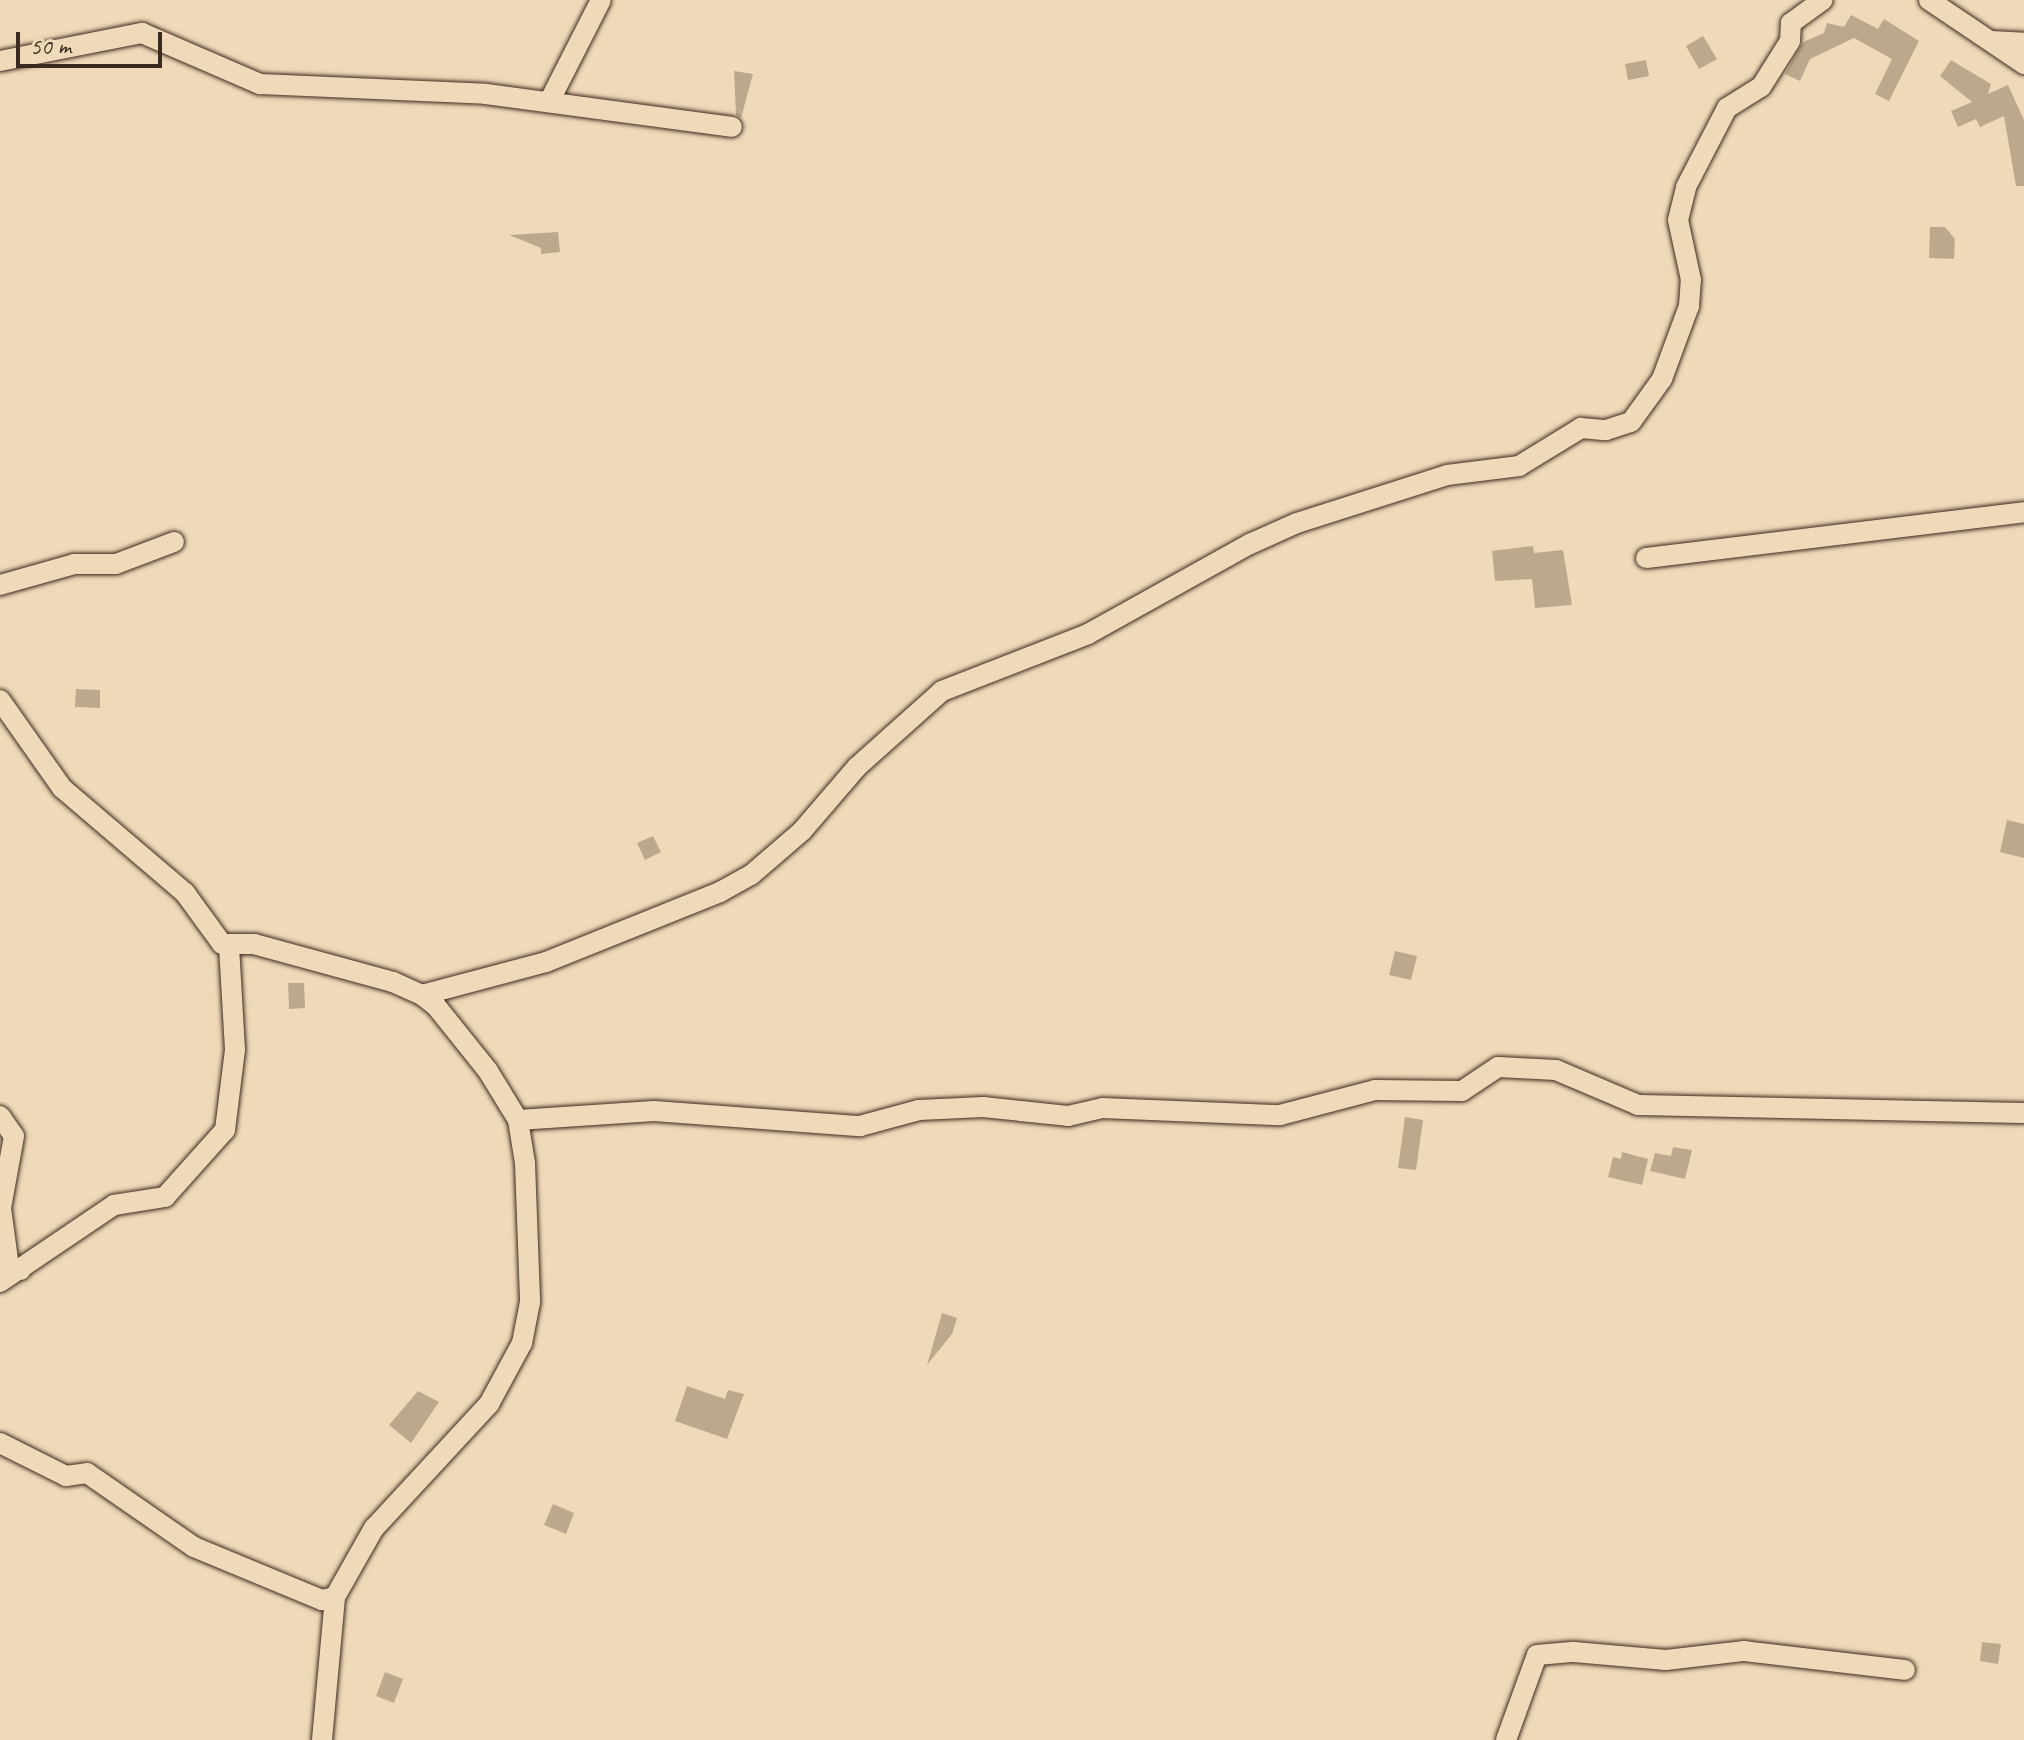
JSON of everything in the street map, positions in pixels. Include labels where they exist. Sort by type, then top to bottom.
[{"type":"street","points":[[549,102],[601,0]]},
{"type":"street","points":[[422,995],[546,962],[730,887],[802,831],[857,767],[942,691],[1088,634],[1250,544],[1297,523],[1447,475],[1519,466],[1581,428],[1606,430],[1631,422],[1662,379],[1689,306],[1691,280],[1678,220],[1686,187],[1727,108],[1761,87],[1790,41],[1791,23],[1823,0]]},
{"type":"street","points":[[1929,0],[2024,64]]},
{"type":"street","points":[[0,61],[142,33],[260,84],[334,90],[404,88],[549,102],[732,127]]},
{"type":"street","points":[[1991,41],[2024,43]]},
{"type":"street","points":[[1646,558],[2024,512]]},
{"type":"street","points":[[0,585],[74,564],[116,564],[174,542]]},
{"type":"street","points":[[0,700],[62,788],[167,876],[216,938],[229,945],[254,944],[393,982],[422,995],[436,1006],[488,1071],[518,1120],[525,1163],[530,1302],[522,1343],[489,1404],[374,1528],[335,1597],[322,1740]]},
{"type":"street","points":[[0,1282],[114,1205],[165,1197],[225,1130],[235,1050],[229,945]]},
{"type":"street","points":[[518,1120],[654,1111],[860,1126],[919,1110],[983,1107],[1068,1116],[1102,1108],[1280,1115],[1375,1090],[1462,1091],[1498,1067],[1556,1070],[1638,1105],[2024,1113]]},
{"type":"street","points":[[0,1116],[14,1136],[1,1208],[9,1267],[21,1270]]},
{"type":"street","points":[[0,1443],[66,1476],[87,1473],[194,1547],[322,1600],[335,1597]]},
{"type":"street","points":[[1506,1740],[1537,1655],[1574,1652],[1666,1660],[1744,1651],[1905,1670]]},
{"type":"building","points":[[1851,15],[1878,29],[1884,19],[1919,41],[1889,101],[1875,94],[1892,59],[1854,38],[1810,59],[1800,81],[1785,74],[1803,42],[1824,33],[1827,23],[1844,27]]},
{"type":"building","points":[[1703,36],[1717,59],[1699,69],[1686,46]]},
{"type":"building","points":[[1646,60],[1649,76],[1628,80],[1625,64]]},
{"type":"building","points":[[1951,60],[1991,84],[1988,94],[2008,85],[2024,120],[2024,186],[2016,186],[2004,116],[1980,127],[1976,119],[1958,127],[1951,111],[1972,102],[1940,76]]},
{"type":"building","points":[[734,71],[753,74],[741,118],[736,115]]},
{"type":"building","points":[[1930,227],[1945,227],[1955,239],[1954,259],[1929,258]]},
{"type":"building","points":[[558,232],[560,252],[541,254],[541,248],[509,235]]},
{"type":"building","points":[[1533,546],[1534,553],[1563,550],[1572,605],[1535,608],[1532,579],[1495,581],[1492,551]]},
{"type":"building","points":[[76,689],[100,690],[100,708],[75,707]]},
{"type":"building","points":[[2007,820],[2024,824],[2024,858],[2000,852]]},
{"type":"building","points":[[653,836],[661,852],[645,860],[637,843]]},
{"type":"building","points":[[1395,951],[1417,956],[1411,980],[1389,975]]},
{"type":"building","points":[[288,983],[304,983],[305,1008],[289,1009]]},
{"type":"building","points":[[1405,1117],[1423,1120],[1416,1170],[1398,1168]]},
{"type":"building","points":[[1673,1147],[1692,1150],[1685,1179],[1650,1171],[1655,1153],[1671,1156]]},
{"type":"building","points":[[1622,1152],[1648,1159],[1642,1185],[1608,1177],[1613,1157],[1621,1159]]},
{"type":"building","points":[[942,1313],[957,1318],[952,1334],[927,1365]]},
{"type":"building","points":[[687,1386],[725,1399],[728,1390],[744,1394],[727,1439],[675,1421]]},
{"type":"building","points":[[418,1391],[439,1402],[411,1443],[389,1425]]},
{"type":"building","points":[[553,1504],[574,1513],[566,1534],[544,1525]]},
{"type":"building","points":[[1982,1642],[2001,1644],[1998,1664],[1980,1661]]},
{"type":"building","points":[[385,1672],[403,1679],[394,1703],[376,1696]]}]
